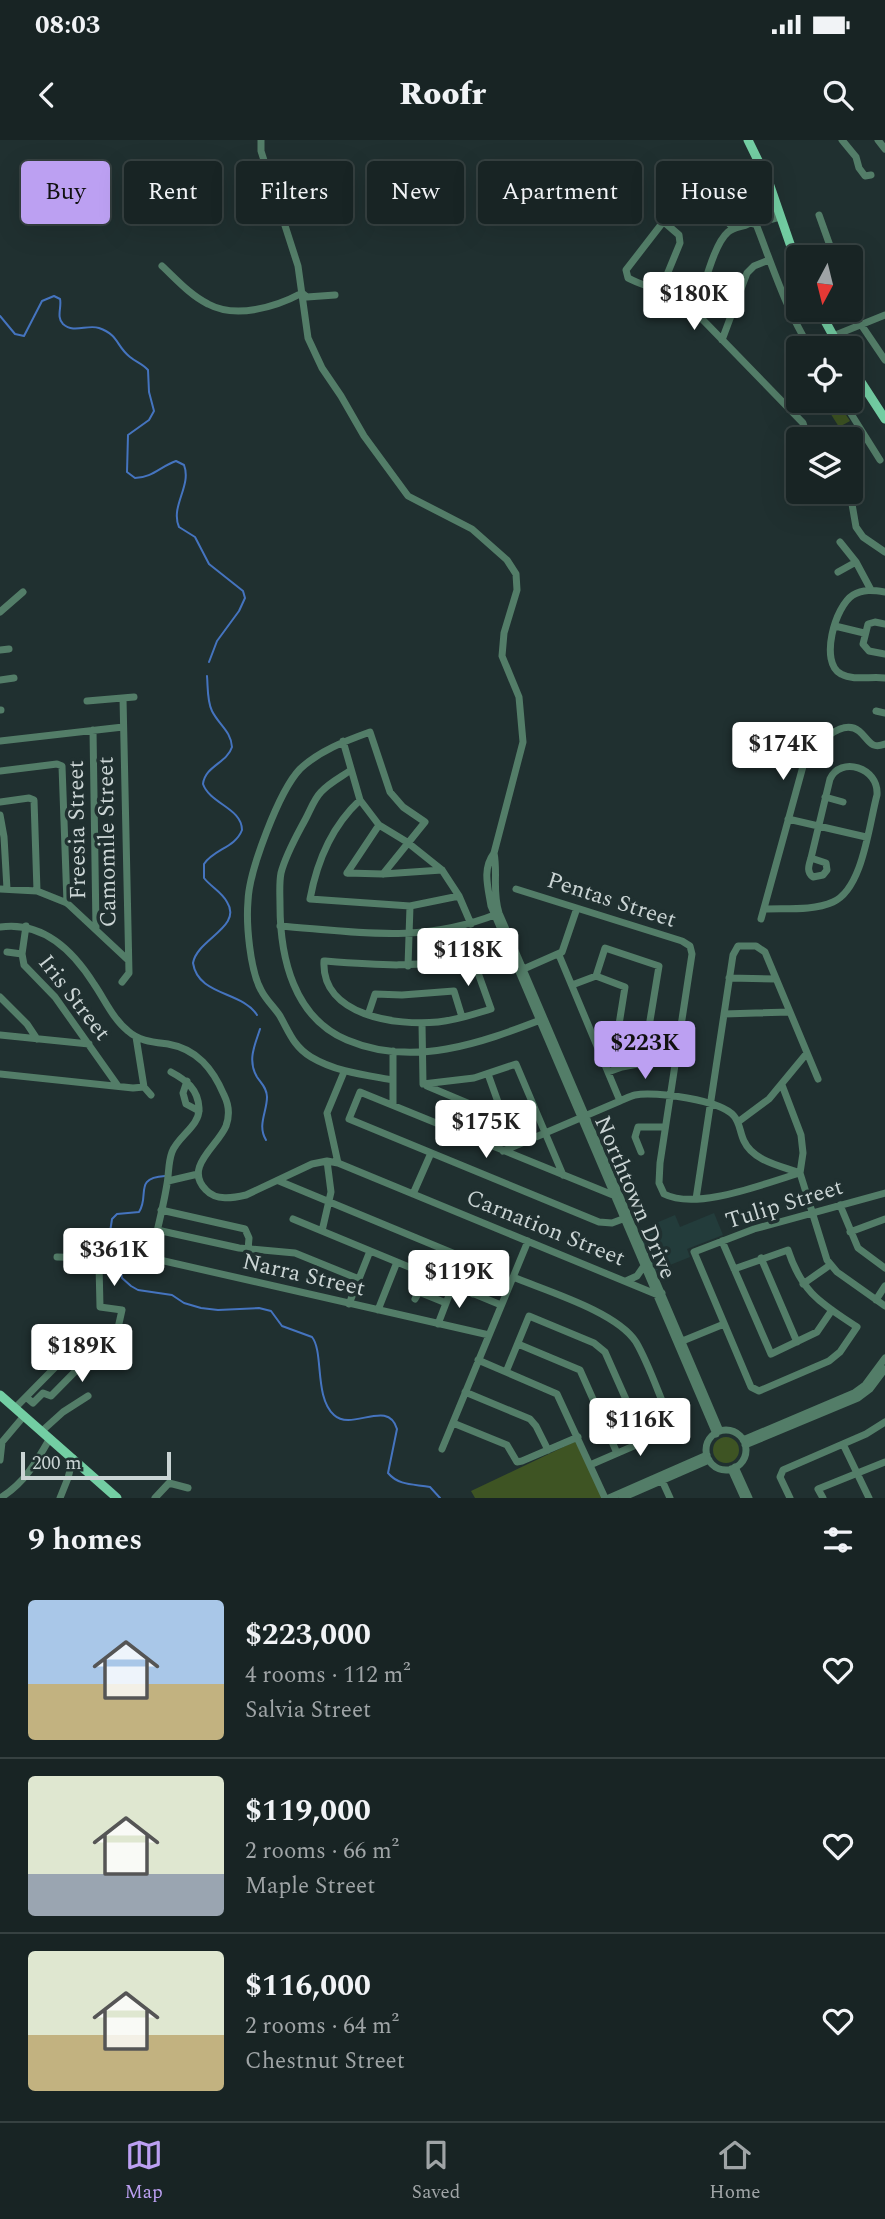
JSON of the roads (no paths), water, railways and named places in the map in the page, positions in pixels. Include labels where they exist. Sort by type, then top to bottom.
[{"type":"main road","points":[[748,140],[769,183],[790,245]]},
{"type":"main road","points":[[825,322],[832,336]]},
{"type":"main road","points":[[863,385],[885,419]]},
{"type":"main road","points":[[2,1401],[15,1408],[117,1498]]},
{"type":"street","points":[[261,140],[261,151],[298,266],[302,293],[307,297],[335,295]]},
{"type":"street","points":[[842,140],[856,156],[862,173],[865,176],[871,175]]},
{"type":"street","points":[[772,216],[779,214]]},
{"type":"street","points":[[819,215],[830,245]]},
{"type":"street","points":[[664,222],[676,231],[681,241],[664,282],[652,287],[628,278],[625,272],[628,266],[664,222]]},
{"type":"street","points":[[730,224],[733,228]]},
{"type":"street","points":[[747,224],[733,228],[722,240],[698,307],[699,316],[801,419],[805,427]]},
{"type":"street","points":[[755,224],[792,315],[803,336]]},
{"type":"street","points":[[722,340],[747,273],[754,266],[769,260]]},
{"type":"street","points":[[162,266],[207,304],[230,311],[282,303],[302,293]]},
{"type":"street","name":"Northtown Drive","points":[[302,293],[308,338],[316,359],[364,436],[400,487],[411,499],[472,529],[507,560],[516,574],[517,590],[504,633],[502,656],[519,696],[523,742],[494,853],[488,861],[497,914],[718,1432]]},
{"type":"street","points":[[832,336],[885,315]]},
{"type":"street","points":[[860,323],[885,359]]},
{"type":"street","points":[[851,413],[880,460]]},
{"type":"street","points":[[852,504],[856,527],[863,537],[885,552]]},
{"type":"street","points":[[840,542],[856,562],[871,590]]},
{"type":"street","points":[[838,572],[856,562]]},
{"type":"street","points":[[885,592],[871,590],[854,594],[848,599],[835,626],[830,660],[837,672],[852,678],[885,678]]},
{"type":"street","points":[[0,612],[23,592]]},
{"type":"street","points":[[885,624],[870,623],[864,633],[863,647],[885,654]]},
{"type":"street","points":[[835,626],[864,633]]},
{"type":"street","points":[[0,680],[14,678]]},
{"type":"street","points":[[88,701],[134,697]]},
{"type":"street","name":"Camomile Street","points":[[122,982],[128,976],[123,698]]},
{"type":"street","points":[[876,711],[885,713]]},
{"type":"street","points":[[0,741],[123,727]]},
{"type":"street","points":[[761,919],[805,759],[831,734],[848,727],[858,729],[876,747],[885,744]]},
{"type":"street","name":"Freesia Street","points":[[93,730],[96,929]]},
{"type":"street","points":[[383,874],[425,822],[403,807],[390,792],[370,732],[343,741],[298,771],[275,809],[247,900],[252,961],[260,990],[279,1015],[291,1040],[311,1057],[344,1072],[393,1080]]},
{"type":"street","points":[[343,741],[360,800],[379,825],[407,842],[442,870],[459,897],[471,924]]},
{"type":"street","points":[[0,771],[64,763],[66,902]]},
{"type":"street","points":[[764,909],[824,905],[846,894],[855,880],[877,789],[871,774],[859,768],[836,770],[830,779],[811,858]]},
{"type":"street","points":[[351,769],[320,792],[289,851],[281,876],[280,926],[284,953],[294,985],[306,1009],[326,1029],[350,1041],[393,1051],[422,1052],[476,1043],[542,1019]]},
{"type":"street","points":[[0,802],[36,797],[37,891]]},
{"type":"street","points":[[825,797],[843,802]]},
{"type":"street","points":[[360,800],[342,817],[315,869],[310,899],[410,906],[459,897]]},
{"type":"street","points":[[0,815],[4,837],[4,889],[37,891],[66,902],[128,960]]},
{"type":"street","points":[[788,819],[866,837]]},
{"type":"street","points":[[379,825],[347,873],[383,874],[442,870]]},
{"type":"street","name":"Pentas Street","points":[[516,889],[682,941],[692,949],[664,1128],[659,1183],[660,1189],[670,1197],[696,1199]]},
{"type":"street","points":[[408,966],[410,906]]},
{"type":"street","points":[[521,971],[559,955],[565,946],[577,908]]},
{"type":"street","points":[[280,926],[408,934],[441,931],[497,914]]},
{"type":"street","points":[[0,927],[26,926],[51,937],[93,981],[113,1015],[136,1037],[181,1047],[198,1056],[210,1070],[228,1106],[226,1125],[201,1161],[198,1174],[206,1191],[223,1197],[246,1195],[306,1167],[327,1161],[331,1183],[330,1202],[321,1231]]},
{"type":"street","name":"Iris Street","points":[[26,926],[22,954],[24,965],[55,997],[118,1086]]},
{"type":"street","points":[[800,1173],[696,1199],[734,950],[743,944],[762,948],[818,1079]]},
{"type":"street","points":[[596,976],[605,948],[659,967],[643,1063],[608,1073]]},
{"type":"street","points":[[7,952],[22,954]]},
{"type":"street","points":[[559,955],[620,1101]]},
{"type":"street","points":[[472,956],[491,1009],[422,1023],[368,1015],[348,1005],[330,990],[324,976],[324,961],[408,966],[472,956]]},
{"type":"street","points":[[572,985],[596,976],[625,987],[617,1037],[597,1046]]},
{"type":"street","points":[[729,978],[776,979]]},
{"type":"street","points":[[368,1015],[375,994],[454,992],[462,1017]]},
{"type":"street","points":[[0,997],[27,1024],[37,1039]]},
{"type":"street","points":[[724,1014],[790,1012]]},
{"type":"street","points":[[422,1023],[423,1084]]},
{"type":"street","points":[[0,1035],[89,1044]]},
{"type":"street","points":[[136,1037],[144,1087],[151,1095]]},
{"type":"street","points":[[393,1051],[393,1105]]},
{"type":"street","points":[[738,1122],[756,1110],[782,1085],[807,1053]]},
{"type":"street","points":[[423,1084],[488,1074],[516,1064],[563,1175]]},
{"type":"street","points":[[171,1072],[187,1081],[197,1096],[199,1111],[195,1123],[178,1139],[173,1149],[157,1230],[248,1250],[295,1253],[359,1279]]},
{"type":"street","points":[[338,1163],[327,1113],[344,1072]]},
{"type":"street","points":[[0,1074],[144,1087]]},
{"type":"street","points":[[423,1084],[503,1116],[488,1074]]},
{"type":"street","points":[[187,1081],[183,1094],[186,1104],[199,1111]]},
{"type":"street","points":[[782,1085],[800,1135],[803,1153],[800,1173],[830,1265],[885,1306]]},
{"type":"street","points":[[617,1196],[360,1091],[349,1119],[599,1222],[612,1223],[627,1218]]},
{"type":"street","points":[[503,1151],[620,1101],[642,1095],[669,1096],[723,1108],[734,1115],[744,1142],[750,1150],[771,1163],[800,1173]]},
{"type":"street","points":[[641,1152],[635,1137],[638,1127],[646,1125],[664,1128]]},
{"type":"street","points":[[413,1194],[431,1153]]},
{"type":"street","name":"Carnation Street","points":[[327,1161],[338,1163],[660,1294]]},
{"type":"street","points":[[167,1181],[198,1174]]},
{"type":"street","points":[[279,1181],[484,1266],[473,1294]]},
{"type":"street","name":"Tulip Street","points":[[724,1324],[694,1252],[754,1229],[885,1193]]},
{"type":"street","points":[[840,1205],[858,1248],[885,1268]]},
{"type":"street","points":[[162,1210],[245,1229],[249,1238],[248,1250]]},
{"type":"street","points":[[293,1219],[501,1305]]},
{"type":"street","points":[[850,1232],[884,1222]]},
{"type":"street","name":"Narra Street","points":[[157,1230],[151,1258],[489,1335]]},
{"type":"street","points":[[442,1449],[528,1241]]},
{"type":"street","points":[[722,1241],[771,1353],[817,1332],[832,1310]]},
{"type":"street","points":[[680,1342],[724,1324],[755,1391],[820,1365],[840,1352],[858,1327],[832,1310],[803,1284],[788,1250],[734,1269]]},
{"type":"street","points":[[349,1304],[370,1251]]},
{"type":"street","points":[[26,1398],[33,1403],[43,1393],[51,1395],[118,1328],[122,1310],[100,1307],[99,1264],[92,1258],[57,1257]]},
{"type":"street","points":[[761,1258],[797,1342]]},
{"type":"street","points":[[379,1310],[397,1262]]},
{"type":"street","points":[[626,1281],[637,1276],[646,1263]]},
{"type":"street","points":[[803,1284],[830,1265]]},
{"type":"street","points":[[513,1277],[606,1316],[623,1327],[635,1342],[671,1425],[666,1432],[590,1465]]},
{"type":"street","points":[[438,1324],[453,1285]]},
{"type":"street","points":[[876,1300],[885,1286]]},
{"type":"street","points":[[415,1299],[419,1292],[446,1303]]},
{"type":"street","points":[[506,1372],[529,1316],[594,1343],[605,1352],[632,1413],[605,1424]]},
{"type":"street","points":[[15,1408],[81,1341]]},
{"type":"street","points":[[518,1344],[580,1370],[617,1453]]},
{"type":"street","points":[[826,1409],[865,1385],[885,1359]]},
{"type":"street","points":[[478,1360],[557,1394],[607,1498],[708,1458]]},
{"type":"street","points":[[744,1443],[858,1398],[870,1389],[885,1369]]},
{"type":"street","points":[[465,1392],[530,1419],[548,1450]]},
{"type":"street","points":[[41,1431],[88,1396]]},
{"type":"street","points":[[0,1460],[2,1442],[24,1416]]},
{"type":"street","points":[[789,1498],[780,1474],[885,1422]]},
{"type":"street","points":[[453,1423],[506,1445],[517,1462],[578,1437]]},
{"type":"street","points":[[718,1432],[733,1432],[744,1443],[743,1460],[733,1468],[719,1468],[708,1458],[708,1443],[718,1432]]},
{"type":"street","points":[[0,1498],[11,1491],[29,1472],[50,1438]]},
{"type":"street","points":[[844,1444],[869,1498]]},
{"type":"street","points":[[60,1498],[73,1458]]},
{"type":"street","points":[[823,1498],[818,1489],[885,1462]]},
{"type":"street","points":[[733,1468],[744,1498]]},
{"type":"street","points":[[733,1468],[749,1498]]},
{"type":"street","points":[[622,1498],[661,1478]]},
{"type":"street","points":[[661,1478],[670,1498]]},
{"type":"street","points":[[155,1498],[167,1483],[188,1488]]},
{"type":"waterway","points":[[0,316],[15,334],[24,336],[42,301],[54,296],[60,299],[60,318],[63,324],[76,329],[94,327],[106,331],[114,337],[125,353],[148,370],[149,392],[154,411],[149,420],[128,435],[127,472],[135,478],[151,474],[176,461],[184,465],[185,481],[177,511],[179,527],[195,537],[209,564],[243,591],[245,598],[217,641],[209,662]]},
{"type":"waterway","points":[[207,676],[210,707],[229,737],[232,747],[226,757],[208,773],[203,784],[212,797],[237,816],[242,830],[235,841],[204,864],[204,878],[225,898],[230,911],[229,919],[202,947],[193,963],[203,982],[241,1001],[257,1015]]},
{"type":"waterway","points":[[260,1029],[253,1053],[253,1065],[267,1094],[262,1124],[266,1140]]},
{"type":"waterway","points":[[165,1176],[155,1177],[146,1184],[139,1212],[117,1214],[112,1219],[109,1239],[119,1259],[122,1278],[138,1290],[172,1295],[184,1303],[201,1308],[259,1308],[271,1311],[282,1326],[312,1337],[318,1353],[324,1397],[334,1415],[350,1420],[378,1415],[392,1420],[397,1429],[388,1473],[402,1482],[430,1487],[440,1498]]}]
